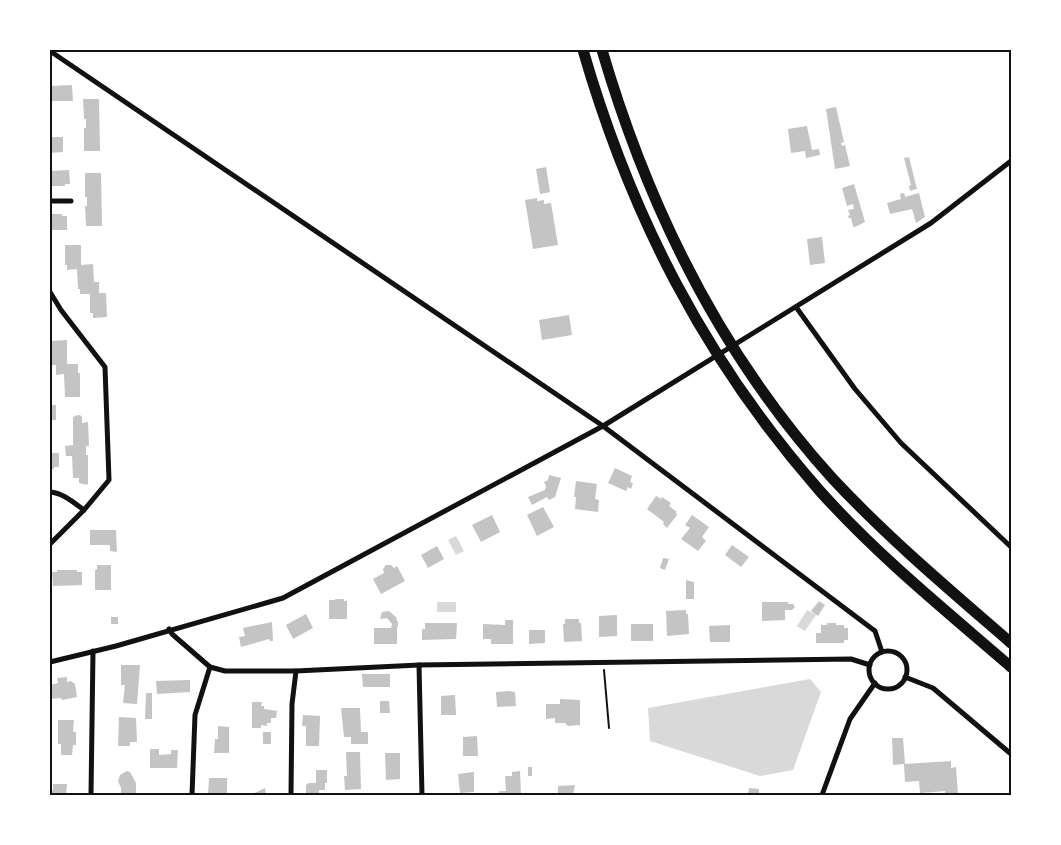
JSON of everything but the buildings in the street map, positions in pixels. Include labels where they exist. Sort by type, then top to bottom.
[{"type":"highway","points":[[583,50],[619,161],[645,222],[695,319],[743,394],[776,438],[820,490],[869,542],[1011,667]]},
{"type":"highway","points":[[602,50],[636,155],[660,211],[690,274],[716,321],[757,384],[792,431],[833,479],[880,527],[932,576],[1011,643]]},
{"type":"street","points":[[50,51],[603,426],[874,631],[882,652]]},
{"type":"street","points":[[50,662],[116,646],[283,598],[603,426],[931,223],[1011,161]]},
{"type":"street","points":[[50,201],[71,201]]},
{"type":"street","points":[[50,292],[61,310],[106,366],[109,480],[84,510],[50,544]]},
{"type":"street","points":[[796,307],[855,389],[901,443],[1011,547]]},
{"type":"street","points":[[50,492],[57,493],[84,510]]},
{"type":"street","points":[[169,630],[210,667],[225,671],[296,671],[604,662],[851,659],[870,665]]},
{"type":"street","points":[[91,795],[93,651]]},
{"type":"street","points":[[882,652],[894,652],[900,655],[906,665],[905,677],[897,686],[892,688],[886,688],[875,683],[870,675],[870,665],[877,655],[882,652]]},
{"type":"street","points":[[419,666],[422,795]]},
{"type":"street","points":[[192,795],[194,715],[210,667]]},
{"type":"street","points":[[290,795],[292,704],[296,671]]},
{"type":"street","points":[[905,677],[933,688],[1011,754]]},
{"type":"street","points":[[822,795],[850,719],[875,683]]},
{"type":"path","points":[[604,662],[609,728]]},
{"type":"shaded area","points":[[456,536],[464,551],[456,555],[448,540]]},
{"type":"shaded area","points":[[437,602],[456,602],[456,612],[437,612]]},
{"type":"shaded area","points":[[807,610],[816,615],[805,631],[797,626]]},
{"type":"shaded area","points":[[810,679],[821,692],[793,770],[760,776],[650,741],[648,708]]}]
